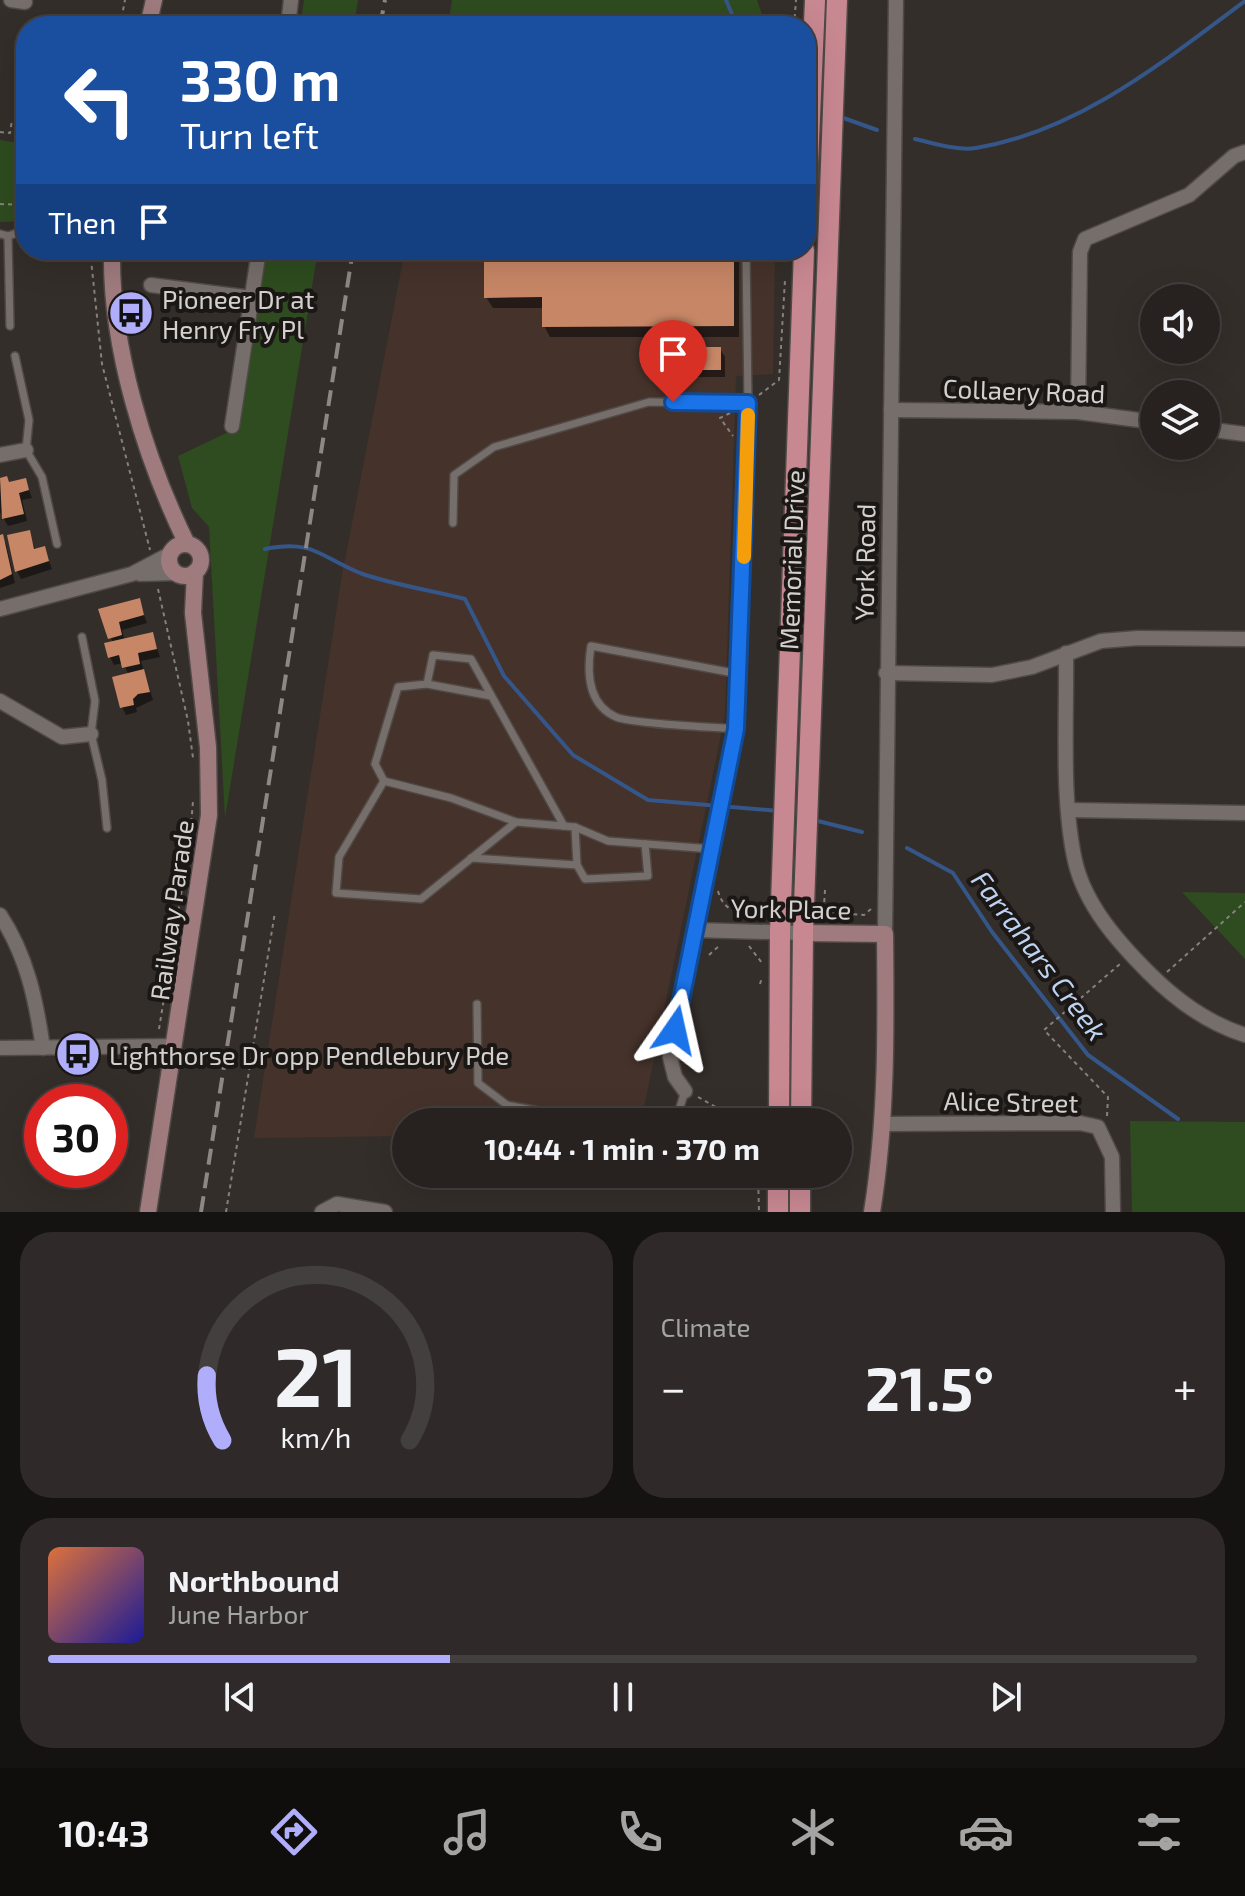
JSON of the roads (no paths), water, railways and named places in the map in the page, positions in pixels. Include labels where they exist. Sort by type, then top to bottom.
[{"type":"main road","name":"Memorial Drive","points":[[801,1108],[803,933],[837,0]]},
{"type":"main road","points":[[112,260],[113,296],[124,360],[169,507],[177,549],[170,564],[183,573],[200,556],[177,549]]},
{"type":"main road","name":"Memorial Drive","points":[[779,1108],[780,932],[804,260]]},
{"type":"main road","name":"Railway Parade","points":[[148,1212],[209,815],[208,747],[193,613],[183,573]]},
{"type":"main road","name":"York Place","points":[[803,933],[885,934]]},
{"type":"main road","name":"York Road","points":[[872,1212],[883,1124],[885,934]]},
{"type":"main road","points":[[778,1188],[778,1212]]},
{"type":"main road","points":[[800,1188],[800,1212]]},
{"type":"street","name":"York Road","points":[[885,934],[896,0]]},
{"type":"street","points":[[1078,412],[1080,252],[1085,239],[1189,195],[1234,156],[1245,152]]},
{"type":"street","points":[[232,426],[258,260]]},
{"type":"street","points":[[151,285],[252,298]]},
{"type":"street","name":"York Place","points":[[685,1091],[675,1077],[670,1057],[736,729],[748,403]]},
{"type":"street","name":"Collaery Road","points":[[891,410],[1078,412],[1140,420]]},
{"type":"street","points":[[1220,431],[1245,434]]},
{"type":"street","points":[[0,455],[26,450]]},
{"type":"street","points":[[0,609],[154,568],[177,549]]},
{"type":"street","points":[[154,568],[183,573]]},
{"type":"street","points":[[886,673],[992,675],[1032,667],[1101,641],[1138,638],[1245,639]]},
{"type":"street","points":[[1066,653],[1069,810],[1076,863],[1098,914],[1157,981],[1217,1027],[1245,1035]]},
{"type":"street","points":[[0,701],[62,737],[91,734]]},
{"type":"street","points":[[1069,810],[1245,813]]},
{"type":"street","points":[[0,915],[14,936],[29,975],[43,1048]]},
{"type":"street","name":"York Place","points":[[695,930],[803,933]]},
{"type":"street","points":[[0,1048],[174,1046]]},
{"type":"street","name":"Alice Street","points":[[883,1124],[1080,1123],[1098,1127],[1106,1137],[1112,1157],[1113,1212]]},
{"type":"street","points":[[322,1212],[337,1204],[354,1204],[385,1212]]},
{"type":"lane","points":[[4,235],[10,326]]},
{"type":"lane","points":[[453,523],[454,475],[494,447],[649,402],[748,403],[746,260]]},
{"type":"lane","points":[[15,356],[29,420],[26,450],[42,477],[57,544]]},
{"type":"lane","points":[[82,637],[95,701],[91,734],[107,828]]},
{"type":"lane","points":[[736,729],[615,717],[593,695],[587,673],[591,646],[740,674]]},
{"type":"lane","points":[[427,684],[433,655],[471,659],[564,826]]},
{"type":"lane","points":[[491,696],[427,684],[398,687],[375,764],[384,781],[451,798],[516,822],[575,827],[608,841],[712,849]]},
{"type":"lane","points":[[384,781],[339,857],[336,893],[421,899],[516,822]]},
{"type":"lane","points":[[575,827],[577,865],[585,879],[648,876],[645,844]]},
{"type":"lane","points":[[471,858],[577,865]]},
{"type":"lane","points":[[477,1004],[478,1083],[507,1105],[523,1108]]},
{"type":"lane","points":[[680,1108],[685,1091]]},
{"type":"waterway","points":[[726,0],[733,16]]},
{"type":"waterway","points":[[915,139],[969,149],[1014,139],[1050,126],[1119,91],[1245,1]]},
{"type":"waterway","points":[[838,116],[877,130]]},
{"type":"waterway","name":"Farrahars Creek","points":[[265,549],[306,548],[360,573],[465,599],[504,676],[573,755],[648,800],[779,811]]},
{"type":"waterway","name":"Farrahars Creek","points":[[814,820],[862,832]]},
{"type":"waterway","name":"Farrahars Creek","points":[[907,848],[953,873],[992,932],[1088,1055],[1178,1119]]},
{"type":"railway","points":[[382,16],[385,0]]},
{"type":"railway","points":[[201,1212],[351,260]]},
{"type":"place","name":"Pioneer Dr at Henry Fry Pl","points":[[131,313]]},
{"type":"place","name":"Lighthorse Dr opp Pendlebury Pde","points":[[78,1054]]}]
